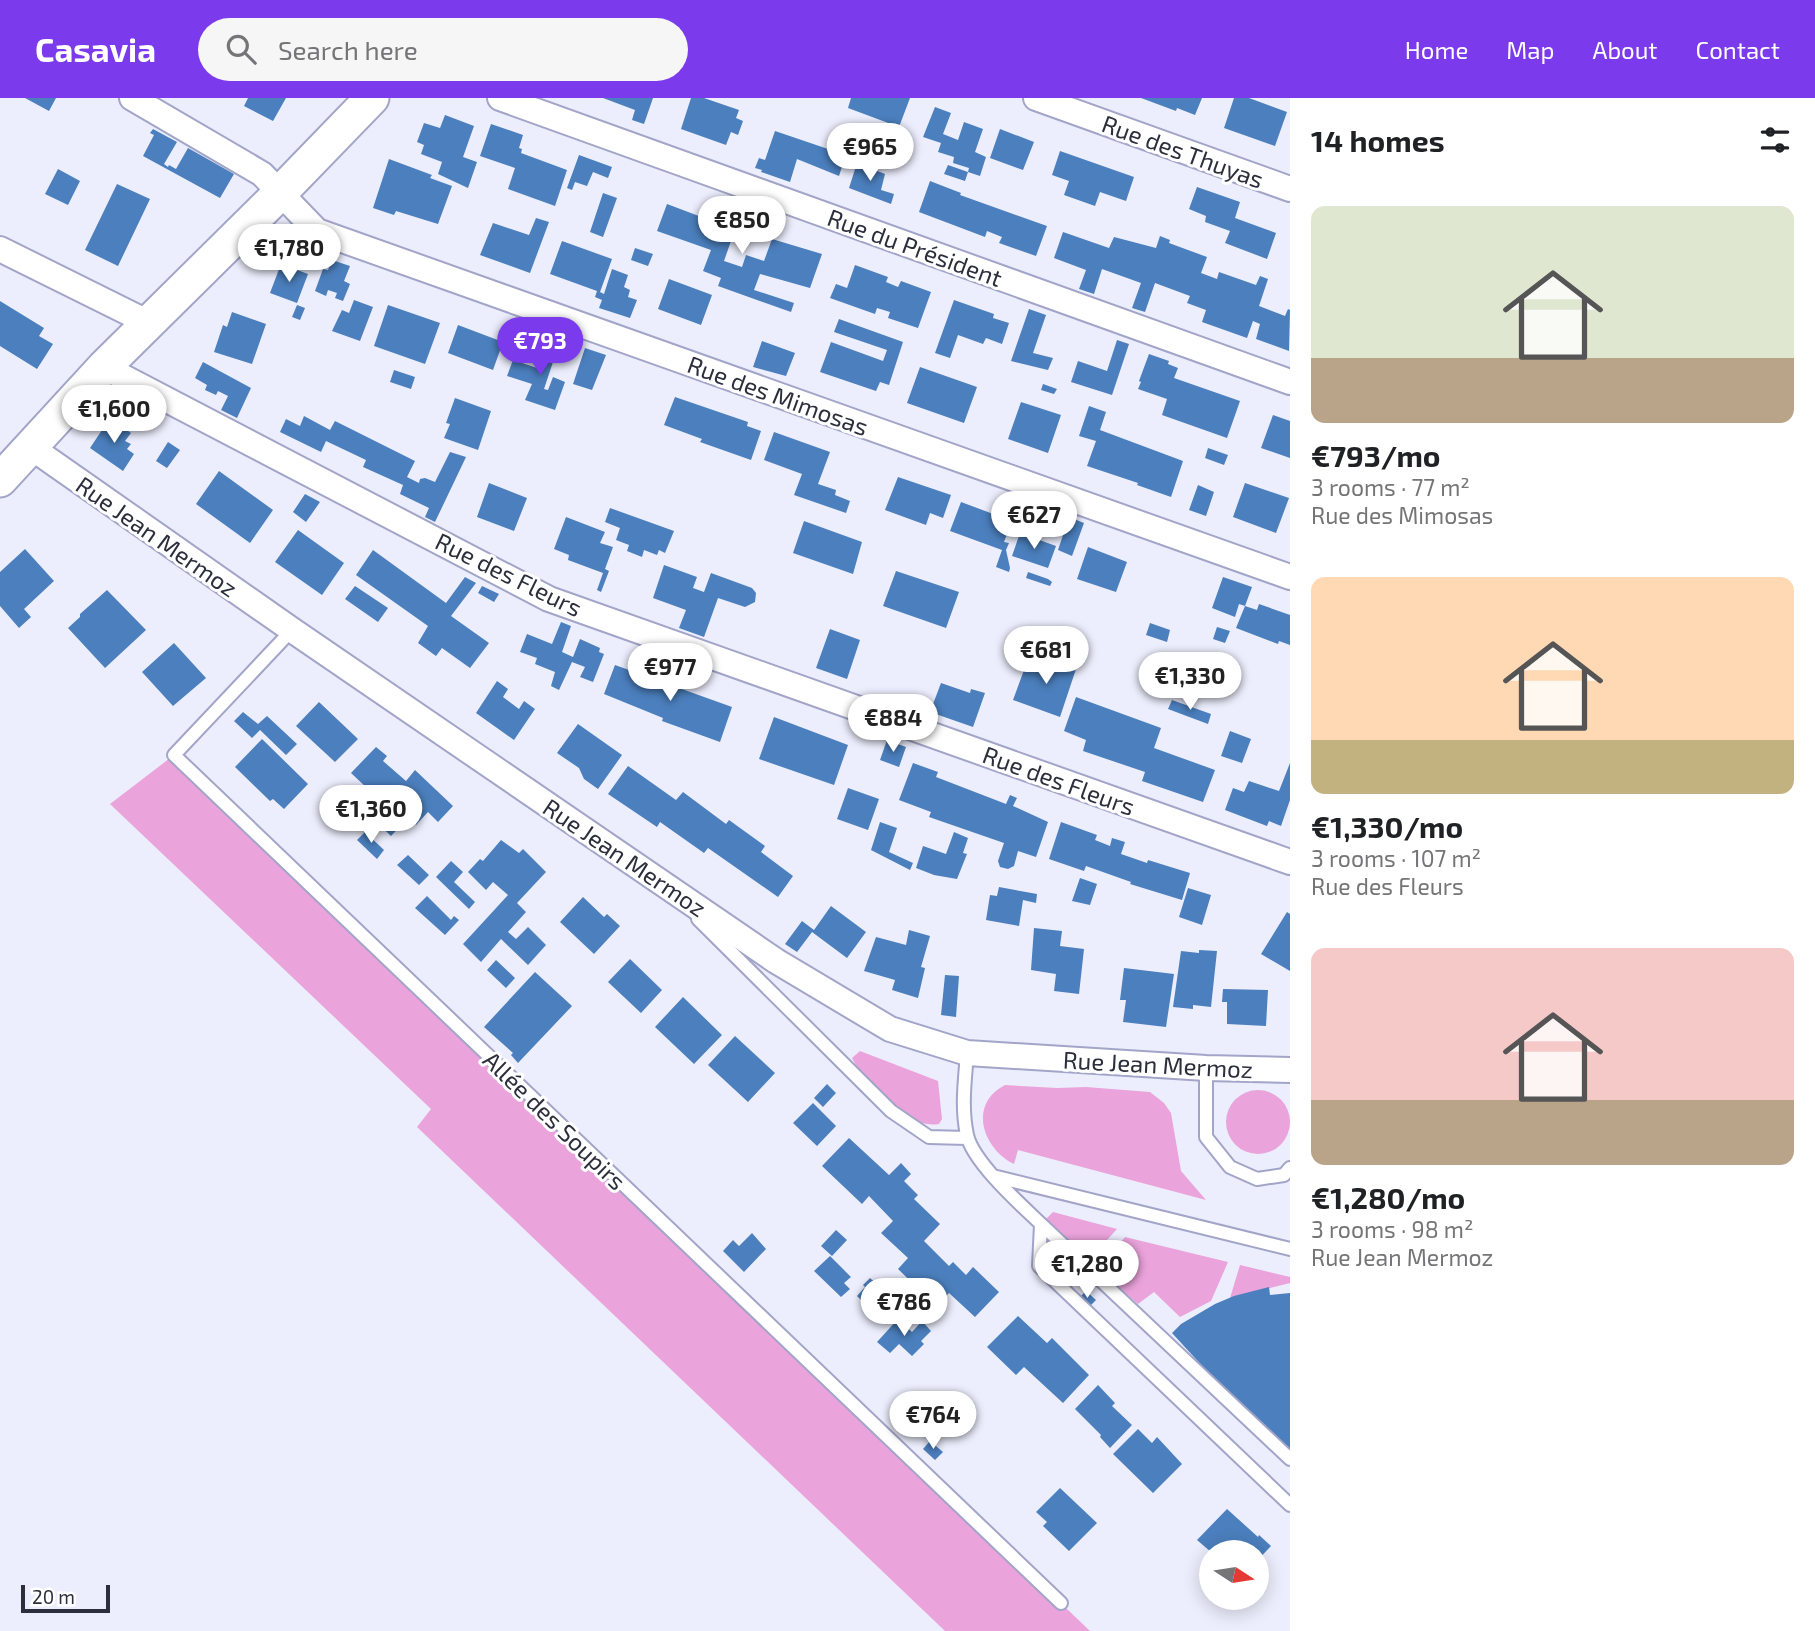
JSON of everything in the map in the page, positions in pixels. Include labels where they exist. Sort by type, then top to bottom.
[{"type":"main road","points":[[10,466],[148,322],[279,194],[372,98]]},
{"type":"street","name":"Rue des Mimosas","points":[[132,98],[262,174],[317,231],[1290,577]]},
{"type":"street","name":"Rue du Président","points":[[500,98],[1290,382]]},
{"type":"street","name":"Rue des Thuyas","points":[[1036,98],[1290,189]]},
{"type":"street","points":[[0,249],[148,322]]},
{"type":"street","name":"Rue des Fleurs","points":[[104,367],[549,599],[1290,862]]},
{"type":"street","name":"Rue Jean Mermoz","points":[[10,466],[292,631],[776,961],[890,1029],[967,1052],[1206,1068],[1290,1070]]},
{"type":"lane","name":"Allée des Soupirs","points":[[292,631],[174,755],[1061,1603]]},
{"type":"lane","points":[[656,877],[891,1111],[929,1137],[967,1139]]},
{"type":"lane","points":[[967,1052],[963,1101],[967,1139],[992,1176],[1290,1459]]},
{"type":"lane","points":[[1206,1068],[1206,1137],[1230,1167],[1257,1179],[1284,1175],[1290,1168]]},
{"type":"lane","points":[[992,1176],[1290,1249]]},
{"type":"lane","points":[[1041,1224],[1039,1266],[1290,1505]]},
{"type":"shaded area","points":[[174,755],[1090,1631],[945,1631],[417,1127],[431,1109],[110,804]]},
{"type":"shaded area","points":[[860,1051],[938,1081],[942,1119],[939,1124],[914,1120],[888,1103],[867,1081],[852,1058]]},
{"type":"shaded area","points":[[1005,1085],[1150,1092],[1164,1103],[1171,1113],[1181,1171],[1206,1200],[1018,1150],[1014,1164],[994,1148],[984,1126],[986,1103],[993,1093]]},
{"type":"shaded area","points":[[1252,1090],[1264,1090],[1281,1099],[1288,1110],[1288,1134],[1281,1145],[1264,1154],[1252,1154],[1240,1149],[1231,1140],[1226,1128],[1226,1116],[1231,1104],[1240,1095]]},
{"type":"shaded area","points":[[1053,1212],[1117,1229],[1087,1262],[1041,1224]]},
{"type":"shaded area","points":[[1125,1237],[1228,1262],[1211,1301],[1180,1317],[1154,1292],[1138,1304],[1098,1270]]},
{"type":"shaded area","points":[[1240,1265],[1290,1277],[1290,1283],[1230,1298]]},
{"type":"building","points":[[25,98],[56,98],[49,111]]},
{"type":"building","points":[[248,98],[286,98],[273,121],[244,106]]},
{"type":"building","points":[[603,98],[653,98],[644,124],[632,120],[635,110]]},
{"type":"building","points":[[691,98],[704,98],[739,110],[736,118],[743,121],[738,135],[731,132],[726,145],[681,129]]},
{"type":"building","points":[[851,98],[910,98],[899,127],[848,108]]},
{"type":"building","points":[[1141,98],[1202,98],[1195,115]]},
{"type":"building","points":[[1234,98],[1249,98],[1287,112],[1275,146],[1224,128]]},
{"type":"building","points":[[935,107],[951,113],[943,134],[958,140],[964,122],[983,129],[975,152],[986,157],[980,176],[968,172],[969,168],[953,163],[954,157],[938,152],[941,143],[923,137]]},
{"type":"building","points":[[445,115],[474,126],[463,157],[477,162],[468,188],[438,174],[442,162],[421,154],[424,145],[417,142],[424,123],[440,128]]},
{"type":"building","points":[[491,124],[523,135],[519,148],[522,149],[521,153],[567,170],[555,206],[508,189],[515,168],[480,156]]},
{"type":"building","points":[[153,129],[177,142],[164,164],[168,167],[169,165],[176,169],[188,148],[234,174],[220,198],[143,156],[154,135],[150,133]]},
{"type":"building","points":[[1000,129],[1034,142],[1023,170],[990,158]]},
{"type":"building","points":[[775,131],[828,149],[832,136],[850,142],[839,176],[797,159],[790,182],[755,168],[759,158],[765,160]]},
{"type":"building","points":[[1060,151],[1134,177],[1126,201],[1100,192],[1095,206],[1064,195],[1069,181],[1052,175]]},
{"type":"building","points":[[579,155],[612,167],[608,178],[593,172],[587,186],[575,182],[572,190],[567,188]]},
{"type":"building","points":[[389,159],[432,175],[430,178],[452,186],[438,224],[396,211],[394,215],[373,208]]},
{"type":"building","points":[[857,163],[885,174],[881,190],[894,194],[891,204],[849,188]]},
{"type":"building","points":[[948,165],[968,172],[965,181],[944,174]]},
{"type":"building","points":[[58,169],[80,181],[68,205],[45,194]]},
{"type":"building","points":[[930,181],[961,193],[960,195],[1047,226],[1036,256],[999,243],[1002,237],[987,231],[985,237],[919,212]]},
{"type":"building","points":[[117,184],[150,199],[118,266],[85,250]]},
{"type":"building","points":[[1197,187],[1240,202],[1235,218],[1276,233],[1267,259],[1225,243],[1230,231],[1205,222],[1206,216],[1189,209]]},
{"type":"building","points":[[603,193],[617,198],[603,237],[590,232]]},
{"type":"building","points":[[667,204],[720,224],[722,219],[737,224],[724,261],[742,267],[746,255],[764,261],[772,239],[822,254],[810,288],[760,274],[754,290],[794,303],[791,312],[718,286],[721,278],[703,271],[711,250],[657,231]]},
{"type":"building","points":[[536,218],[549,222],[530,273],[480,255],[493,223],[529,235]]},
{"type":"building","points":[[1063,232],[1109,248],[1114,237],[1156,248],[1160,236],[1170,240],[1169,243],[1207,257],[1201,273],[1217,279],[1219,272],[1256,285],[1260,276],[1268,279],[1259,306],[1285,316],[1288,309],[1290,310],[1289,351],[1256,339],[1260,324],[1253,321],[1247,338],[1202,322],[1206,310],[1187,303],[1190,296],[1155,283],[1145,312],[1132,308],[1141,283],[1102,269],[1094,294],[1079,289],[1086,270],[1054,258]]},
{"type":"building","points":[[562,241],[612,259],[600,292],[604,294],[612,269],[628,275],[624,287],[630,290],[628,297],[637,300],[630,318],[599,308],[602,300],[595,297],[597,291],[550,274]]},
{"type":"building","points":[[635,248],[653,254],[648,266],[631,260]]},
{"type":"building","points":[[332,260],[350,266],[344,281],[350,284],[343,301],[335,298],[337,293],[328,290],[326,296],[315,291],[323,269],[328,270]]},
{"type":"building","points":[[281,264],[308,274],[297,303],[270,293]]},
{"type":"building","points":[[855,265],[888,277],[886,282],[898,287],[901,281],[931,292],[918,328],[888,318],[890,312],[877,308],[875,314],[830,298],[836,284],[847,288]]},
{"type":"building","points":[[669,279],[712,295],[701,325],[658,309]]},
{"type":"building","points":[[354,300],[373,307],[360,341],[332,331],[342,310],[349,313]]},
{"type":"building","points":[[954,300],[994,314],[993,318],[1009,323],[1002,344],[986,338],[983,344],[958,335],[950,358],[935,353]]},
{"type":"building","points":[[0,301],[44,328],[39,336],[53,344],[37,369],[0,346]]},
{"type":"building","points":[[297,305],[305,308],[300,320],[292,317]]},
{"type":"building","points":[[388,305],[440,323],[425,364],[374,346]]},
{"type":"building","points":[[1029,309],[1046,315],[1033,353],[1053,358],[1048,370],[1011,361]]},
{"type":"building","points":[[232,312],[266,324],[252,364],[214,352],[223,325],[227,327]]},
{"type":"building","points":[[839,319],[903,342],[889,385],[880,382],[876,391],[820,372],[831,342],[883,361],[887,350],[834,332]]},
{"type":"building","points":[[458,325],[503,342],[493,370],[448,353]]},
{"type":"building","points":[[548,336],[560,341],[544,389],[548,390],[553,377],[565,382],[555,410],[525,400],[532,384],[507,376],[513,360],[537,368]]},
{"type":"building","points":[[1117,340],[1129,344],[1112,395],[1071,382],[1078,361],[1107,371]]},
{"type":"building","points":[[762,341],[795,353],[786,376],[753,367]]},
{"type":"building","points":[[585,348],[606,355],[592,390],[573,384]]},
{"type":"building","points":[[1149,354],[1169,361],[1168,364],[1178,368],[1174,378],[1240,401],[1227,438],[1162,415],[1167,399],[1138,389]]},
{"type":"building","points":[[203,362],[251,388],[237,418],[221,410],[228,396],[218,391],[216,395],[205,390],[207,385],[195,378]]},
{"type":"building","points":[[920,367],[977,387],[964,423],[907,403]]},
{"type":"building","points":[[394,370],[415,377],[411,389],[390,382]]},
{"type":"building","points":[[1043,384],[1057,389],[1054,394],[1041,390]]},
{"type":"building","points":[[675,397],[748,422],[747,426],[761,431],[751,460],[700,442],[702,439],[664,425]]},
{"type":"building","points":[[455,398],[491,411],[478,450],[444,438]]},
{"type":"building","points":[[1021,402],[1061,415],[1048,453],[1008,439]]},
{"type":"building","points":[[1089,406],[1106,412],[1100,430],[1183,461],[1171,497],[1087,466],[1096,441],[1079,436]]},
{"type":"building","points":[[1273,415],[1290,421],[1290,458],[1261,448]]},
{"type":"building","points":[[304,416],[330,430],[335,421],[415,461],[407,477],[419,483],[420,479],[425,478],[435,482],[450,452],[466,457],[435,522],[425,517],[429,508],[400,494],[403,485],[363,467],[366,460],[326,441],[321,452],[280,432],[286,419],[300,426]]},
{"type":"building","points":[[110,418],[131,433],[125,441],[131,444],[127,449],[134,454],[123,471],[90,448]]},
{"type":"building","points":[[774,432],[830,452],[818,484],[836,490],[835,495],[850,501],[846,513],[794,495],[802,474],[764,460]]},
{"type":"building","points":[[168,442],[180,450],[167,468],[156,461]]},
{"type":"building","points":[[1208,448],[1228,455],[1224,465],[1205,458]]},
{"type":"building","points":[[219,471],[273,510],[250,543],[196,504]]},
{"type":"building","points":[[898,477],[951,495],[943,518],[930,513],[926,525],[885,510]]},
{"type":"building","points":[[489,483],[527,498],[514,531],[477,517]]},
{"type":"building","points":[[1245,483],[1289,498],[1276,533],[1233,517]]},
{"type":"building","points":[[1198,485],[1214,492],[1206,516],[1189,510]]},
{"type":"building","points":[[305,494],[320,502],[306,522],[293,512]]},
{"type":"building","points":[[1019,500],[1031,504],[1024,524],[1012,520]]},
{"type":"building","points":[[961,502],[1012,521],[1004,542],[1009,543],[1006,550],[1009,572],[996,567],[1002,550],[950,531]]},
{"type":"building","points":[[610,508],[674,531],[665,553],[659,550],[657,555],[644,550],[642,557],[627,551],[629,545],[616,540],[620,528],[605,522]]},
{"type":"building","points":[[566,517],[605,532],[600,543],[613,547],[605,569],[609,571],[601,592],[597,590],[603,573],[568,560],[569,555],[554,549]]},
{"type":"building","points":[[1069,517],[1084,523],[1072,556],[1058,550]]},
{"type":"building","points":[[804,521],[862,542],[853,574],[793,553]]},
{"type":"building","points":[[298,530],[344,563],[322,595],[275,562]]},
{"type":"building","points":[[1020,533],[1056,546],[1048,568],[1012,556]]},
{"type":"building","points":[[1088,547],[1127,562],[1116,592],[1077,579]]},
{"type":"building","points":[[25,549],[54,581],[24,609],[31,617],[19,628],[0,606],[0,572]]},
{"type":"building","points":[[373,550],[446,603],[465,577],[476,583],[451,616],[489,643],[470,668],[442,648],[436,656],[418,643],[428,626],[356,575]]},
{"type":"building","points":[[664,565],[697,577],[693,588],[704,592],[711,573],[752,588],[756,593],[755,602],[745,607],[718,598],[704,637],[679,628],[686,610],[653,598]]},
{"type":"building","points":[[896,571],[959,592],[946,628],[883,606]]},
{"type":"building","points":[[1028,572],[1048,579],[1052,582],[1050,586],[1026,578]]},
{"type":"building","points":[[1223,577],[1252,587],[1245,606],[1239,604],[1235,617],[1212,608]]},
{"type":"building","points":[[355,586],[388,608],[378,622],[345,599]]},
{"type":"building","points":[[482,586],[499,594],[494,602],[478,593]]},
{"type":"building","points":[[107,590],[146,630],[105,668],[68,628]]},
{"type":"building","points":[[1259,604],[1290,615],[1290,645],[1279,641],[1278,644],[1236,628],[1245,606],[1257,610]]},
{"type":"building","points":[[561,622],[571,626],[562,652],[573,657],[580,639],[600,648],[599,652],[604,654],[593,682],[580,677],[585,667],[572,662],[559,690],[551,686],[555,672],[535,664],[537,658],[520,652],[527,634],[552,644]]},
{"type":"building","points":[[1150,623],[1170,630],[1167,642],[1146,635]]},
{"type":"building","points":[[1217,627],[1230,631],[1225,643],[1213,639]]},
{"type":"building","points":[[830,629],[860,640],[847,679],[816,668]]},
{"type":"building","points":[[174,643],[206,678],[173,706],[142,672]]},
{"type":"building","points":[[1054,658],[1077,666],[1060,717],[1013,700],[1027,662],[1050,669]]},
{"type":"building","points":[[615,665],[732,707],[720,742],[662,721],[663,718],[604,694]]},
{"type":"building","points":[[497,681],[508,689],[503,697],[519,709],[524,701],[535,709],[514,740],[476,713]]},
{"type":"building","points":[[941,683],[970,693],[971,689],[985,693],[973,727],[930,712]]},
{"type":"building","points":[[1076,697],[1161,728],[1154,748],[1215,770],[1203,802],[1142,781],[1145,772],[1083,751],[1086,740],[1064,731]]},
{"type":"building","points":[[1172,700],[1211,714],[1208,724],[1168,709]]},
{"type":"building","points":[[319,702],[358,739],[335,762],[296,726]]},
{"type":"building","points":[[243,712],[258,724],[267,716],[297,744],[286,755],[260,730],[252,738],[234,721]]},
{"type":"building","points":[[774,717],[848,745],[834,785],[759,759]]},
{"type":"building","points":[[578,724],[622,755],[598,789],[584,779],[579,768],[557,753]]},
{"type":"building","points":[[1230,731],[1251,739],[1242,763],[1221,756]]},
{"type":"building","points":[[262,739],[308,784],[284,809],[273,799],[270,801],[235,767]]},
{"type":"building","points":[[887,740],[906,747],[899,767],[880,760]]},
{"type":"building","points":[[376,747],[387,756],[383,761],[406,781],[415,770],[453,806],[438,822],[428,812],[416,825],[408,818],[391,836],[372,818],[384,804],[351,773]],"holes":[[[400,787],[409,794],[397,807],[388,800]]]},
{"type":"building","points":[[913,763],[938,772],[936,777],[1006,804],[1010,795],[1017,798],[1013,806],[1048,822],[1036,857],[1018,851],[1014,866],[1008,869],[1000,867],[998,861],[1004,843],[929,817],[931,812],[899,800]]},
{"type":"building","points":[[1290,763],[1290,800],[1281,826],[1269,821],[1267,826],[1225,810],[1233,788],[1244,792],[1249,781],[1279,791]]},
{"type":"building","points":[[628,766],[676,800],[683,792],[726,824],[729,820],[765,846],[761,852],[793,876],[778,897],[708,848],[704,853],[660,822],[657,827],[608,794]]},
{"type":"building","points":[[848,788],[879,799],[868,830],[837,819]]},
{"type":"building","points":[[880,822],[897,828],[889,852],[913,863],[910,870],[871,850]]},
{"type":"building","points":[[1061,822],[1097,835],[1095,840],[1110,846],[1112,838],[1125,842],[1121,854],[1190,873],[1182,900],[1130,884],[1131,882],[1086,866],[1084,871],[1049,859]]},
{"type":"building","points":[[365,832],[384,850],[377,859],[357,840]]},
{"type":"building","points":[[954,832],[968,838],[963,853],[967,854],[957,879],[916,868],[923,846],[946,854]]},
{"type":"building","points":[[501,840],[519,853],[523,849],[546,872],[517,903],[526,912],[508,932],[516,939],[528,927],[546,945],[528,965],[501,939],[481,962],[463,944],[508,895],[493,882],[486,890],[468,872],[480,859],[483,861]]},
{"type":"building","points":[[408,855],[429,875],[419,885],[397,865]]},
{"type":"building","points":[[451,861],[463,872],[454,882],[475,902],[469,909],[436,877]]},
{"type":"building","points":[[1080,878],[1097,884],[1090,905],[1072,901]]},
{"type":"building","points":[[999,887],[1037,894],[1036,903],[1023,900],[1019,926],[986,920],[990,895],[997,896]]},
{"type":"building","points":[[1188,888],[1211,895],[1202,925],[1179,917]]},
{"type":"building","points":[[427,896],[451,920],[454,916],[459,920],[445,935],[415,908]]},
{"type":"building","points":[[583,897],[604,917],[607,914],[620,926],[594,954],[560,922]]},
{"type":"building","points":[[831,906],[866,932],[847,958],[812,932],[797,952],[785,944],[802,921],[814,930]]},
{"type":"building","points":[[1287,912],[1290,914],[1290,971],[1261,954]]},
{"type":"building","points":[[1034,928],[1062,931],[1060,946],[1084,949],[1079,994],[1054,991],[1056,974],[1031,970]]},
{"type":"building","points":[[909,930],[930,936],[921,967],[925,968],[918,998],[892,990],[895,980],[864,971],[876,937],[906,945]]},
{"type":"building","points":[[1199,950],[1217,951],[1211,1007],[1173,1007],[1181,951],[1199,953]]},
{"type":"building","points":[[630,959],[662,990],[641,1013],[608,982]]},
{"type":"building","points":[[496,960],[515,978],[506,988],[487,970]]},
{"type":"building","points":[[1124,968],[1174,974],[1166,1027],[1123,1022],[1126,1000],[1120,1000]]},
{"type":"building","points":[[535,972],[572,1006],[518,1063],[511,1055],[513,1053],[484,1027]]},
{"type":"building","points":[[945,975],[959,976],[956,1017],[941,1015]]},
{"type":"building","points":[[1223,989],[1268,990],[1266,1026],[1227,1024],[1227,1002],[1222,1002]]},
{"type":"building","points":[[683,997],[722,1035],[694,1064],[655,1027]]},
{"type":"building","points":[[735,1036],[775,1073],[748,1102],[708,1065]]},
{"type":"building","points":[[827,1084],[836,1093],[823,1107],[814,1098]]},
{"type":"building","points":[[813,1103],[836,1126],[817,1146],[793,1123]]},
{"type":"building","points":[[849,1138],[889,1175],[901,1163],[911,1174],[904,1181],[918,1195],[914,1199],[940,1224],[924,1241],[949,1266],[953,1262],[966,1275],[973,1267],[999,1292],[975,1317],[949,1293],[936,1306],[898,1269],[908,1258],[881,1233],[893,1221],[869,1196],[862,1204],[822,1166]]},
{"type":"building","points":[[836,1230],[847,1240],[832,1256],[821,1246]]},
{"type":"building","points":[[752,1233],[766,1249],[744,1272],[723,1251],[733,1240],[739,1246]]},
{"type":"building","points":[[830,1256],[851,1277],[844,1283],[850,1289],[841,1297],[814,1271]]},
{"type":"building","points":[[870,1278],[880,1287],[865,1304],[857,1296]]},
{"type":"building","points":[[1269,1287],[1270,1295],[1290,1293],[1290,1449],[1215,1380],[1172,1333],[1181,1324],[1215,1304]]},
{"type":"building","points":[[1086,1291],[1096,1300],[1087,1309],[1078,1299]]},
{"type":"building","points":[[1018,1316],[1047,1343],[1052,1338],[1089,1375],[1063,1403],[1024,1367],[1016,1375],[987,1347]]},
{"type":"building","points":[[898,1319],[912,1332],[922,1321],[931,1331],[921,1341],[924,1344],[912,1356],[899,1344],[890,1353],[877,1342]]},
{"type":"building","points":[[1098,1385],[1115,1403],[1112,1406],[1132,1425],[1110,1448],[1075,1409]]},
{"type":"building","points":[[1138,1429],[1152,1443],[1157,1437],[1182,1464],[1153,1493],[1113,1454]]},
{"type":"building","points":[[930,1441],[943,1452],[935,1460],[923,1449]]},
{"type":"building","points":[[1060,1488],[1097,1523],[1069,1551],[1043,1526],[1047,1522],[1036,1512]]},
{"type":"building","points":[[1227,1509],[1264,1540],[1199,1542],[1197,1540]]}]
